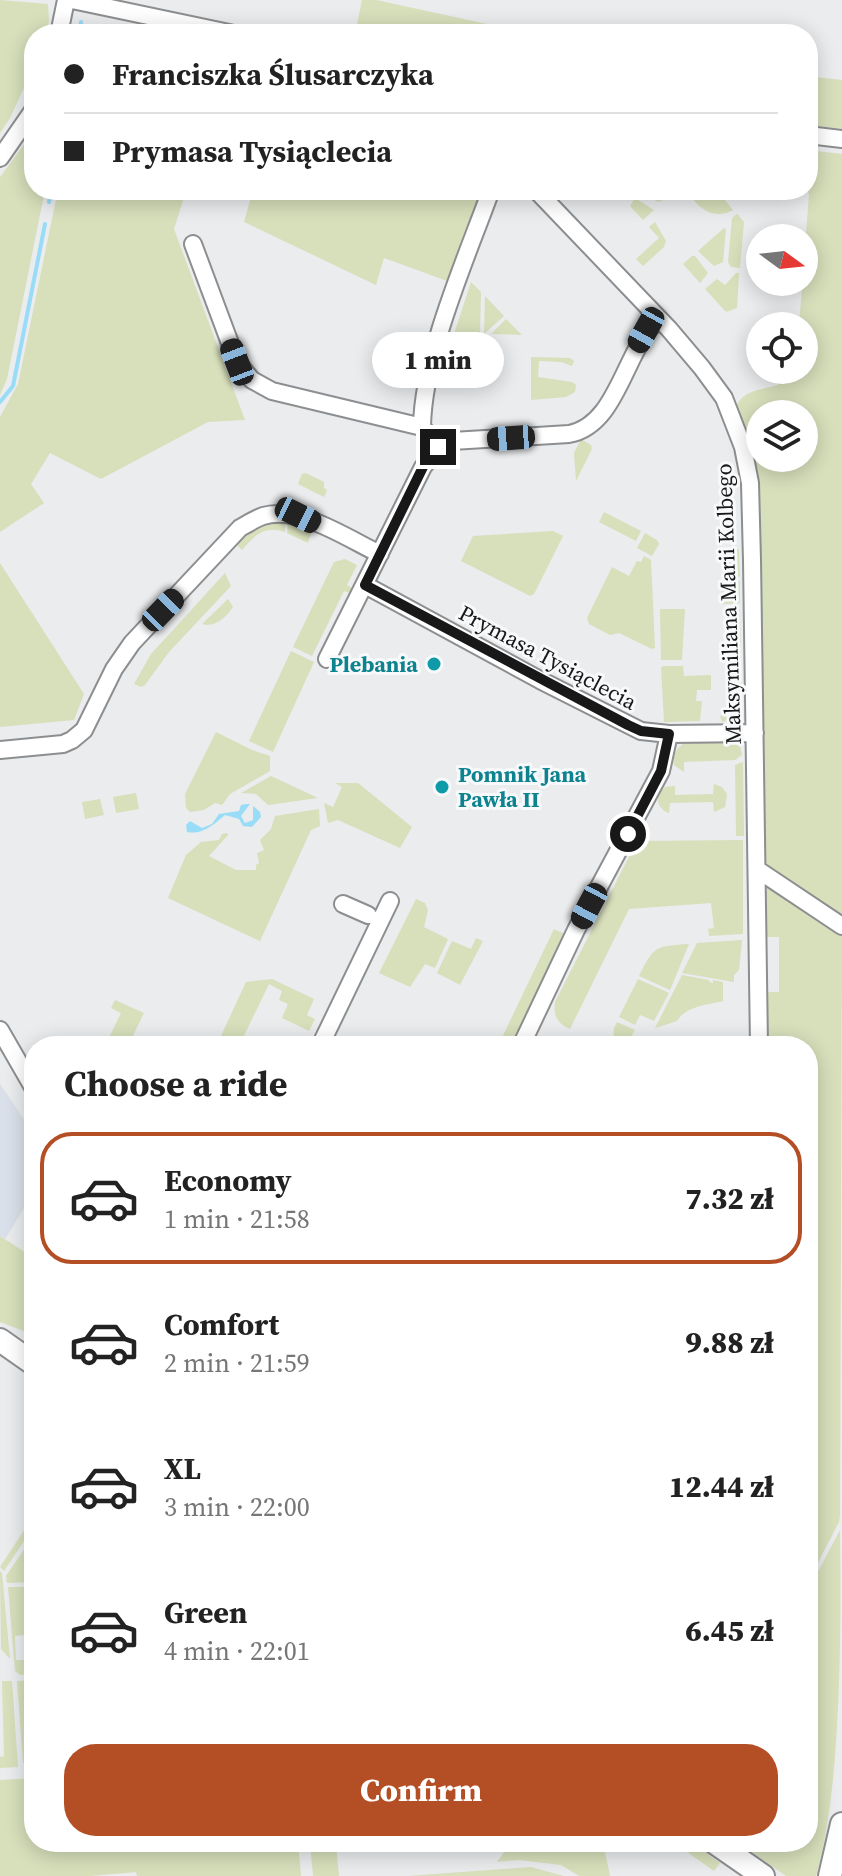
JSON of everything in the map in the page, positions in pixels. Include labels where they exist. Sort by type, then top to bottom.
[{"type":"street","points":[[61,24],[66,0]]},
{"type":"street","points":[[72,0],[186,24]]},
{"type":"street","points":[[0,158],[24,123]]},
{"type":"street","points":[[818,136],[842,139]]},
{"type":"street","points":[[422,427],[422,413],[441,330],[487,200]]},
{"type":"street","name":"Maksymiliana Marii Kolbego","points":[[545,200],[702,368],[724,398],[743,447],[750,483],[759,1036]]},
{"type":"street","points":[[193,244],[237,362],[252,380],[272,391],[422,427],[438,447]]},
{"type":"street","points":[[327,659],[423,467],[438,447],[452,441],[569,434],[588,428],[603,413],[646,330],[658,319]]},
{"type":"street","points":[[0,750],[63,744],[84,730],[114,669],[132,643],[240,528],[261,516],[279,513],[298,515],[380,554]]},
{"type":"street","name":"Prymasa Tysiąclecia","points":[[365,585],[641,731],[669,734],[755,733]]},
{"type":"street","points":[[526,1036],[576,930],[661,771],[669,734]]},
{"type":"street","points":[[758,870],[842,926]]},
{"type":"street","points":[[325,1036],[390,901]]},
{"type":"street","points":[[343,904],[368,915]]},
{"type":"street","points":[[0,1030],[24,1072]]},
{"type":"street","points":[[0,1340],[24,1357]]},
{"type":"street","points":[[830,1876],[842,1824]]},
{"type":"street","points":[[728,1852],[763,1876]]},
{"type":"shaded area","points":[[0,1084],[24,1119],[24,1208],[5,1239],[0,1236]]},
{"type":"green space","points":[[0,0],[48,4],[48,24],[24,24],[24,88],[0,133]]},
{"type":"green space","points":[[362,0],[376,0],[487,24],[357,24]]},
{"type":"green space","points":[[818,77],[842,80],[842,129],[818,126]]},
{"type":"green space","points":[[24,145],[24,200],[43,200],[7,379],[0,395],[0,177]]},
{"type":"green space","points":[[818,151],[842,154],[842,921],[765,870],[759,491],[756,472],[818,472],[818,400],[746,400],[746,435],[736,409],[738,403],[747,394],[778,385],[818,384],[818,312],[800,312],[801,296],[818,296],[818,224],[807,224],[809,200],[818,200]]},
{"type":"green space","points":[[56,200],[183,200],[174,229],[245,420],[208,422],[101,479],[50,453],[31,484],[44,503],[0,532],[0,417],[18,384]]},
{"type":"green space","points":[[250,200],[479,200],[450,282],[384,258],[376,285],[244,222]]},
{"type":"green space","points":[[634,200],[638,200],[654,210],[643,220],[630,206]]},
{"type":"green space","points":[[694,200],[725,200],[733,210],[717,214]]},
{"type":"green space","points":[[737,214],[744,222],[740,268],[731,267],[728,262],[732,218]]},
{"type":"green space","points":[[655,222],[666,241],[664,247],[643,266],[636,259],[659,238],[649,227]]},
{"type":"green space","points":[[724,228],[723,262],[714,266],[698,251]]},
{"type":"green space","points":[[692,256],[708,273],[700,283],[683,264]]},
{"type":"green space","points":[[739,273],[737,308],[726,312],[705,289],[717,279],[725,285]]},
{"type":"green space","points":[[471,282],[481,292],[480,334],[454,334]]},
{"type":"green space","points":[[485,296],[504,316],[484,334]]},
{"type":"green space","points":[[506,319],[522,335],[491,334]]},
{"type":"green space","points":[[531,357],[570,358],[574,361],[572,366],[539,361],[538,377],[572,382],[576,385],[575,392],[566,397],[531,400]]},
{"type":"green space","points":[[581,439],[592,449],[576,481],[574,453]]},
{"type":"green space","points":[[302,474],[324,482],[327,490],[324,497],[298,484]]},
{"type":"green space","points":[[604,512],[641,531],[636,541],[599,522]]},
{"type":"green space","points":[[267,522],[285,522],[285,532],[271,530],[260,533],[242,550],[236,544],[240,536]]},
{"type":"green space","points":[[288,522],[309,528],[308,543],[287,533]]},
{"type":"green space","points":[[553,531],[563,536],[534,594],[530,596],[461,561],[473,536]]},
{"type":"green space","points":[[645,533],[659,544],[652,556],[637,548]]},
{"type":"green space","points":[[722,549],[739,549],[740,577],[722,577]]},
{"type":"green space","points":[[644,556],[651,560],[655,648],[652,649],[619,633],[610,635],[589,624],[587,618],[612,567],[629,576],[637,561],[641,562]]},
{"type":"green space","points":[[345,559],[357,565],[347,585],[355,590],[353,594],[344,591],[312,656],[293,647],[334,562]]},
{"type":"green space","points":[[0,563],[84,694],[74,720],[0,727]]},
{"type":"green space","points":[[225,573],[231,586],[169,652],[145,685],[134,684],[151,654]]},
{"type":"green space","points":[[740,581],[740,603],[723,604],[722,582]]},
{"type":"green space","points":[[228,599],[233,607],[224,618],[216,623],[202,624]]},
{"type":"green space","points":[[660,609],[685,609],[682,660],[661,660]]},
{"type":"green space","points":[[734,609],[740,609],[742,711],[737,719],[722,722],[720,716],[733,711]]},
{"type":"green space","points":[[291,651],[314,662],[273,752],[249,741]]},
{"type":"green space","points":[[683,666],[684,676],[711,675],[711,690],[697,690],[696,701],[702,701],[700,721],[664,722],[661,667]]},
{"type":"green space","points":[[216,732],[270,756],[270,771],[230,794],[222,805],[215,803],[204,810],[190,812],[186,808],[185,794]]},
{"type":"green space","points":[[689,741],[731,741],[740,746],[742,755],[735,760],[684,762],[684,772],[674,765],[674,757],[679,747]]},
{"type":"green space","points":[[743,762],[744,836],[736,836],[735,765]]},
{"type":"green space","points":[[271,776],[318,798],[268,805],[256,794],[241,793]]},
{"type":"green space","points":[[335,783],[358,783],[412,827],[400,848],[338,820],[328,823],[324,803],[333,807],[342,787]]},
{"type":"green space","points":[[714,784],[722,787],[727,794],[725,807],[714,812],[713,802],[670,803],[669,813],[659,803],[658,794],[665,787],[675,786],[675,795],[713,794]]},
{"type":"green space","points":[[136,793],[139,809],[116,813],[113,797]]},
{"type":"green space","points":[[100,799],[104,815],[85,819],[82,802]]},
{"type":"green space","points":[[319,809],[320,826],[311,830],[260,941],[168,898],[186,855],[201,842],[219,840],[222,834],[227,833],[209,856],[236,870],[256,870],[259,863],[257,853],[264,850],[260,840],[271,829],[275,816]]},
{"type":"green space","points":[[743,840],[743,934],[709,936],[708,929],[714,928],[711,903],[629,909],[570,1029],[559,1022],[555,1015],[555,1002],[637,841]]},
{"type":"green space","points":[[766,885],[773,885],[842,930],[840,1515],[818,1563],[818,1036],[766,1036],[767,992],[779,992],[779,937],[767,937]]},
{"type":"green space","points":[[416,899],[425,903],[428,910],[424,927],[448,939],[435,968],[425,964],[410,987],[379,973]]},
{"type":"green space","points":[[554,929],[567,935],[518,1036],[503,1036]]},
{"type":"green space","points":[[476,938],[483,941],[460,985],[437,973],[452,941],[471,949]]},
{"type":"green space","points":[[742,940],[739,970],[734,975],[734,982],[682,973],[697,943]]},
{"type":"green space","points":[[689,944],[670,990],[639,976],[652,953],[662,947]]},
{"type":"green space","points":[[682,975],[713,983],[713,980],[723,982],[723,1001],[691,1009],[677,1021],[655,1028]]},
{"type":"green space","points":[[272,979],[314,999],[307,1015],[315,1019],[309,1031],[282,1018],[288,1004],[279,1000],[282,991],[269,984],[244,1036],[221,1036],[246,982]]},
{"type":"green space","points":[[638,979],[669,993],[654,1021],[640,1015],[635,1025],[619,1017]]},
{"type":"green space","points":[[115,1000],[144,1013],[133,1036],[110,1036],[121,1013],[111,1008]]},
{"type":"green space","points":[[617,1022],[635,1030],[631,1036],[614,1036]]},
{"type":"green space","points":[[0,1236],[24,1252],[24,1331],[0,1322]]},
{"type":"green space","points":[[24,1530],[24,1541],[4,1571],[0,1567]]},
{"type":"green space","points":[[840,1530],[838,1706],[825,1839],[816,1876],[786,1876],[752,1852],[818,1852],[818,1572]]},
{"type":"green space","points":[[24,1550],[24,1582],[7,1583],[6,1576]]},
{"type":"green space","points":[[0,1571],[2,1573],[10,1659],[1,1649]]},
{"type":"green space","points":[[8,1587],[24,1587],[24,1635],[15,1636],[16,1660],[24,1660],[24,1674],[15,1671]]},
{"type":"green space","points":[[2,1681],[12,1681],[18,1767],[0,1768],[0,1757],[4,1756]]},
{"type":"green space","points":[[17,1681],[24,1681],[24,1763],[23,1763]]},
{"type":"green space","points":[[24,1779],[24,1852],[299,1852],[301,1876],[137,1876],[136,1872],[91,1876],[0,1876],[0,1780]]},
{"type":"green space","points":[[311,1852],[337,1852],[339,1876],[313,1876]]},
{"type":"green space","points":[[504,1852],[605,1852],[610,1876],[579,1876],[561,1865],[519,1860],[497,1862]]},
{"type":"green space","points":[[687,1852],[705,1852],[720,1863],[714,1871]]},
{"type":"green space","points":[[531,1867],[564,1876],[407,1876]]},
{"type":"water","points":[[250,804],[241,816],[245,823],[253,820],[253,806],[260,812],[261,817],[252,827],[243,826],[239,819],[225,815],[203,831],[187,832],[186,825],[190,821],[202,828],[212,824],[219,814],[239,811],[241,805]]},
{"type":"waterway","points":[[0,402],[13,386],[45,224]]},
{"type":"place","name":"Plebania","points":[[434,664]]},
{"type":"place","name":"Pomnik Jana Pawła II","points":[[442,787]]},
{"type":"route","points":[[438,447],[423,467],[365,585],[628,725],[641,731],[669,734],[661,771],[628,834]]}]
